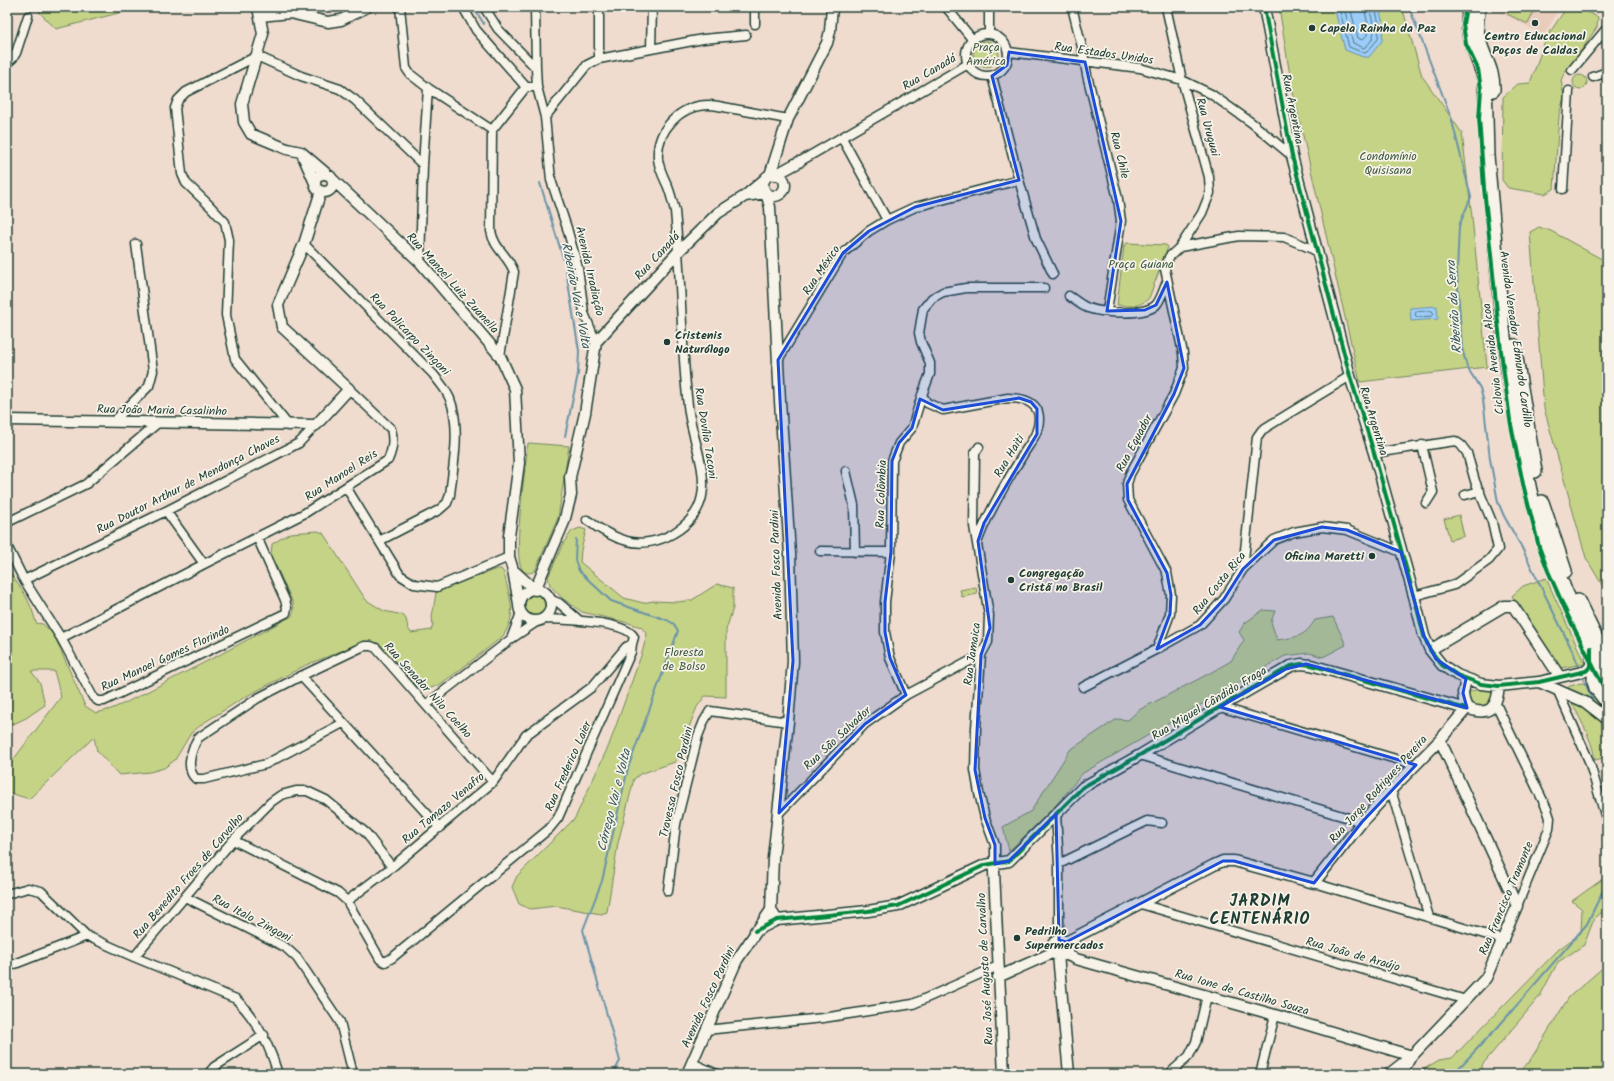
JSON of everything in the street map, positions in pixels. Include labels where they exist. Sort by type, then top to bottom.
[{"type":"main road","name":"Avenida Vereador Edmundo Cardillo","points":[[1469,7],[1468,25],[1470,40],[1485,79],[1486,156],[1503,327],[1518,431],[1530,491],[1545,545],[1595,661],[1591,671],[1605,711]]},
{"type":"main road","name":"Avenida Vereador Edmundo Cardillo","points":[[1479,7],[1477,26],[1480,43],[1494,80],[1492,143],[1516,360],[1540,496],[1562,564],[1607,661]]},
{"type":"main road","points":[[1591,671],[1602,671],[1607,677]]},
{"type":"street","points":[[315,182],[319,175],[330,177],[332,187],[327,191],[321,191],[317,188],[301,152],[287,149],[251,134],[244,122],[242,104],[263,34],[259,12],[290,13],[328,22],[341,20],[367,7]]},
{"type":"street","points":[[400,7],[406,68],[410,74],[428,88],[492,130]]},
{"type":"street","points":[[463,7],[476,30],[526,87],[537,87]]},
{"type":"street","points":[[484,7],[498,29],[536,68]]},
{"type":"street","name":"Avenida Irradiação","points":[[535,7],[537,87],[545,117],[551,180],[567,228],[578,268],[584,313],[596,342]]},
{"type":"street","points":[[599,7],[599,59]]},
{"type":"street","points":[[651,49],[652,7]]},
{"type":"street","points":[[754,7],[755,24]]},
{"type":"street","points":[[779,195],[772,196],[766,193],[763,188],[770,176],[788,119],[827,43],[830,31],[832,7]]},
{"type":"street","points":[[946,7],[972,39]]},
{"type":"street","points":[[989,7],[989,33]]},
{"type":"street","name":"Rua Chile","points":[[1072,7],[1118,199],[1121,221],[1107,311]]},
{"type":"street","name":"Rua Uruguai","points":[[1166,7],[1182,80],[1209,177],[1210,193],[1202,213],[1180,247]]},
{"type":"street","name":"Rua Argentina","points":[[1264,7],[1292,156],[1350,376],[1374,453],[1424,636],[1430,650],[1442,665],[1466,679],[1481,684],[1499,686],[1539,682],[1591,671]]},
{"type":"street","points":[[7,63],[16,53],[28,16]]},
{"type":"street","points":[[1572,70],[1607,28]]},
{"type":"street","points":[[989,33],[994,34],[1004,41],[1009,52],[1007,64],[1003,70],[992,76],[978,74],[968,64],[966,58],[966,51],[972,39],[989,33]]},
{"type":"street","points":[[545,117],[587,65],[599,59],[703,39],[746,35]]},
{"type":"street","name":"Rua Estados Unidos","points":[[1009,52],[1140,68],[1182,80],[1211,94],[1252,123],[1292,156]]},
{"type":"street","points":[[257,56],[301,76],[340,90],[355,100],[423,165]]},
{"type":"street","points":[[257,56],[186,92],[178,100],[175,108],[182,174],[186,182],[225,222],[230,240],[226,315],[235,360],[289,426]]},
{"type":"street","name":"Rua Canadá","points":[[596,342],[677,253],[718,212],[744,196],[770,176],[842,138],[968,64]]},
{"type":"street","points":[[1593,77],[1607,72]]},
{"type":"street","points":[[992,76],[1036,239],[1053,274]]},
{"type":"street","points":[[500,356],[514,272],[512,264],[492,240],[490,231],[492,130],[526,87]]},
{"type":"street","points":[[420,262],[423,165],[428,88]]},
{"type":"street","points":[[1563,189],[1569,91]]},
{"type":"street","name":"Rua Dovílio Taconi","points":[[587,520],[612,536],[628,541],[644,542],[658,540],[672,534],[693,518],[702,496],[703,478],[689,413],[675,211],[658,159],[658,147],[662,137],[671,121],[684,112],[696,107],[709,105],[788,119]]},
{"type":"street","points":[[842,138],[887,220]]},
{"type":"street","name":"Rua Manoel Luiz Zuanella","points":[[301,152],[330,177],[420,262],[500,356],[515,389],[519,463],[510,536],[509,557],[513,570],[520,609]]},
{"type":"street","points":[[770,207],[784,190],[785,183],[799,162]]},
{"type":"street","points":[[770,176],[781,178],[785,183]]},
{"type":"street","name":"Rua México","points":[[778,360],[843,253],[870,231],[887,220],[915,207],[1019,180]]},
{"type":"street","name":"Rua Manoel Reis","points":[[61,638],[305,513],[388,460],[392,452],[393,437],[391,429],[282,328],[278,305],[304,244],[321,191]]},
{"type":"street","points":[[744,196],[766,193]]},
{"type":"street","name":"Avenida Fosco Pardini","points":[[766,193],[770,207],[790,554],[793,661],[779,813],[773,858],[771,910],[776,920]]},
{"type":"street","points":[[1180,247],[1239,236],[1284,237],[1317,251]]},
{"type":"street","points":[[113,422],[149,386],[153,371],[136,244]]},
{"type":"street","name":"Rua Policarpo Zingoni","points":[[304,244],[433,374],[445,388],[452,405],[456,430],[450,495],[447,503],[439,510],[379,541]]},
{"type":"street","name":"Rua Equador","points":[[1157,649],[1170,614],[1171,595],[1167,573],[1128,500],[1127,484],[1130,474],[1174,394],[1184,368],[1183,353],[1165,270],[1169,257],[1180,247]]},
{"type":"street","points":[[1069,296],[1087,308],[1130,312],[1145,310],[1156,305],[1167,282]]},
{"type":"street","name":"Rua Colômbia","points":[[906,695],[890,658],[885,632],[885,602],[891,552],[892,461],[899,443],[912,428],[930,374],[930,363],[921,342],[920,333],[920,321],[923,310],[932,298],[943,292],[966,288],[1044,288]]},
{"type":"street","points":[[542,593],[542,576],[564,522],[571,495],[570,477],[585,413],[596,342]]},
{"type":"street","points":[[1243,569],[1257,437],[1262,430],[1350,376]]},
{"type":"street","name":"Rua Doutor Arthur de Mendonça Chaves","points":[[24,580],[166,511],[299,442],[348,389]]},
{"type":"street","name":"Rua Haiti","points":[[922,395],[927,403],[942,410],[1008,398],[1019,398],[1031,402],[1037,409],[1039,419],[1037,434],[1021,456],[988,516],[978,541]]},
{"type":"street","name":"Rua João Maria Casalinho","points":[[7,420],[159,422],[289,426],[316,425]]},
{"type":"street","points":[[7,524],[10,521],[86,484],[159,422]]},
{"type":"street","points":[[1374,453],[1454,440],[1461,445],[1467,453],[1475,481],[1492,522],[1498,548],[1489,560],[1454,585],[1414,596]]},
{"type":"street","points":[[1422,446],[1433,492],[1426,503]]},
{"type":"street","name":"Rua Jamaica","points":[[979,447],[975,453],[974,526],[978,541],[990,628],[988,642],[981,655],[975,770],[985,818],[995,845],[995,864]]},
{"type":"street","points":[[846,471],[854,505],[855,552]]},
{"type":"street","points":[[346,487],[400,575],[414,584],[437,587],[509,557]]},
{"type":"street","points":[[1465,495],[1480,491]]},
{"type":"street","points":[[166,511],[204,564]]},
{"type":"street","name":"Rua Costa Rica","points":[[1083,687],[1200,625],[1224,599],[1243,569],[1274,540],[1294,532],[1322,527],[1347,530],[1401,552]]},
{"type":"street","name":"Rua Manoel Gomes Florindo","points":[[7,546],[24,580],[61,638],[93,697],[98,701],[104,701],[286,613],[287,608],[285,600],[257,537]]},
{"type":"street","points":[[820,551],[891,552]]},
{"type":"street","points":[[513,570],[542,593],[559,603],[580,621]]},
{"type":"street","points":[[426,705],[511,639],[541,620],[549,612],[551,603],[542,593],[530,590],[523,595],[511,639]]},
{"type":"street","points":[[1430,650],[1504,606],[1513,606],[1560,677]]},
{"type":"street","points":[[520,609],[529,620],[580,621],[611,625],[627,630],[634,637],[632,644]]},
{"type":"street","name":"Rua Frederico Laier","points":[[347,901],[380,959],[385,962],[392,958],[549,829],[558,818],[632,652],[632,644]]},
{"type":"street","name":"Rua Tomazo Venafro","points":[[347,901],[392,867],[494,782],[526,735],[592,687],[626,647],[632,644]]},
{"type":"street","name":"Rua Senador Nilo Coelho","points":[[343,723],[266,764],[204,779],[196,779],[191,775],[189,766],[193,746],[198,738],[258,698],[364,646],[371,646],[376,648],[494,782]]},
{"type":"street","name":"Rua São Salvador","points":[[779,813],[865,724],[906,695],[981,655]]},
{"type":"street","name":"Rua Miguel Cândido Fraga","points":[[776,920],[868,911],[898,906],[985,865],[1009,861],[1083,787],[1286,669],[1296,665],[1306,664],[1466,708]]},
{"type":"street","points":[[301,676],[440,828]]},
{"type":"street","points":[[1466,679],[1463,693],[1464,700],[1466,708],[1473,710],[1486,711],[1491,709],[1496,704],[1499,686]]},
{"type":"street","name":"Rua Argentina","points":[[1539,682],[1605,711]]},
{"type":"street","points":[[1557,689],[1589,761],[1607,822]]},
{"type":"street","name":"Rua Francisco Tramonte","points":[[1389,1074],[1412,1056],[1486,978],[1504,940],[1549,829],[1550,818],[1525,760],[1496,704]]},
{"type":"street","points":[[1220,707],[1416,765]]},
{"type":"street","name":"Rua Jorge Rodrigues Pereira","points":[[1314,883],[1362,822],[1440,740],[1466,708]]},
{"type":"street","name":"Travessa Fosco Pardini","points":[[668,891],[676,824],[698,736],[710,711],[788,722]]},
{"type":"street","points":[[1440,740],[1517,906]]},
{"type":"street","points":[[1140,755],[1362,822]]},
{"type":"street","points":[[1391,790],[1429,917]]},
{"type":"street","name":"Rua Benedito Froes de Carvalho","points":[[134,957],[233,840],[271,802],[281,796],[296,791],[307,791],[326,800],[366,833],[392,867]]},
{"type":"street","points":[[998,977],[1059,954],[1068,947],[1063,941],[1056,814]]},
{"type":"street","points":[[1059,864],[1147,821],[1162,823]]},
{"type":"street","points":[[233,840],[338,893],[347,901]]},
{"type":"street","points":[[1069,1074],[1059,954],[1053,945],[1141,904],[1223,861],[1234,861],[1314,883],[1504,940]]},
{"type":"street","name":"Rua José Augusto de Carvalho","points":[[995,864],[994,872],[998,977],[1004,1074]]},
{"type":"street","points":[[7,894],[28,888],[41,891],[87,936],[236,999],[246,1009],[264,1035],[278,1074]]},
{"type":"street","name":"Rua Italo Zingoni","points":[[185,897],[285,947],[297,958],[340,1022],[353,1074]]},
{"type":"street","name":"Rua João de Araújo","points":[[1141,904],[1466,1000]]},
{"type":"street","name":"Avenida Fosco Pardini","points":[[687,1074],[737,960],[755,931],[771,910]]},
{"type":"street","points":[[755,931],[776,920]]},
{"type":"street","points":[[7,967],[87,936]]},
{"type":"street","name":"Rua Ione de Castilho Souza","points":[[1059,954],[1275,1015],[1412,1056]]},
{"type":"street","points":[[706,1030],[823,1018],[913,1004],[998,966]]},
{"type":"street","points":[[1169,1074],[1189,1056],[1196,1042],[1207,996]]},
{"type":"street","points":[[1260,1074],[1275,1015]]},
{"type":"street","points":[[208,1074],[214,1067],[264,1035]]},
{"type":"street","points":[[1403,1074],[1412,1056]]},
{"type":"street","points":[[692,1064],[717,1074]]},
{"type":"highlighted area","points":[[1009,52],[1085,62],[1121,221],[1107,311],[1145,310],[1156,305],[1167,282],[1184,368],[1174,394],[1127,484],[1128,500],[1167,573],[1171,595],[1170,614],[1157,649],[1200,625],[1224,599],[1243,569],[1274,540],[1322,527],[1347,530],[1401,552],[1424,636],[1436,659],[1466,679],[1463,693],[1467,708],[1306,664],[1286,669],[1220,707],[1416,765],[1362,822],[1314,883],[1234,861],[1223,861],[1066,942],[1059,940],[1056,814],[1009,861],[995,864],[995,845],[985,818],[975,770],[981,655],[990,628],[978,541],[984,523],[1037,434],[1037,409],[1031,402],[1019,398],[943,410],[920,399],[912,428],[899,443],[892,461],[891,552],[885,602],[885,632],[890,658],[906,695],[865,724],[779,813],[793,661],[778,360],[843,253],[869,231],[915,207],[1019,180],[992,76],[1007,65]]},
{"type":"shaded area","name":"Centro Educacional Poços de Caldas","points":[[1497,7],[1560,7],[1544,35],[1496,10]]},
{"type":"green space","points":[[46,7],[142,7],[56,29],[39,12]]},
{"type":"green space","name":"Condomínio Quisisana","points":[[1279,7],[1402,7],[1422,76],[1462,133],[1487,367],[1360,382],[1292,88]]},
{"type":"green space","points":[[1511,7],[1536,7],[1528,24],[1507,14]]},
{"type":"green space","points":[[1567,7],[1576,7],[1598,17],[1597,27],[1571,66],[1566,70],[1561,80],[1564,97],[1559,116],[1554,189],[1545,194],[1508,188],[1502,180],[1503,97],[1518,84],[1530,83],[1546,38]]},
{"type":"green space","name":"Praça América","points":[[986,41],[995,45],[999,54],[995,63],[986,67],[977,63],[973,54],[977,45]]},
{"type":"green space","points":[[1577,75],[1583,75],[1587,79],[1587,85],[1583,89],[1577,89],[1573,85],[1573,79]]},
{"type":"green space","points":[[1539,227],[1551,231],[1607,262],[1607,593],[1586,558],[1544,408],[1530,232]]},
{"type":"green space","name":"Praça Guiana","points":[[1127,243],[1166,245],[1168,247],[1149,298],[1134,306],[1117,305],[1124,246]]},
{"type":"green space","points":[[528,443],[569,446],[558,518],[535,571],[528,573],[522,569],[519,561],[518,547],[520,509]]},
{"type":"green space","points":[[1459,515],[1464,536],[1450,540],[1444,519]]},
{"type":"green space","name":"Floresta de Bolso","points":[[580,528],[586,530],[581,550],[580,562],[624,598],[643,603],[653,601],[678,602],[692,600],[717,584],[733,588],[733,608],[726,630],[726,697],[705,696],[697,707],[675,762],[640,774],[634,779],[618,843],[607,912],[601,914],[556,906],[530,909],[519,904],[512,887],[517,876],[575,818],[609,745],[642,653],[647,634],[641,627],[582,612],[562,598],[550,585],[548,577],[564,542],[572,531]]},
{"type":"green space","points":[[318,531],[323,533],[366,600],[384,611],[403,615],[411,633],[431,630],[433,625],[432,617],[436,593],[447,587],[497,569],[501,569],[504,573],[511,606],[510,621],[507,629],[502,637],[456,673],[439,685],[428,689],[420,687],[406,674],[381,645],[372,641],[362,643],[306,665],[245,697],[205,722],[191,733],[175,760],[164,768],[150,772],[119,775],[97,751],[94,737],[29,799],[7,792],[7,768],[61,697],[54,671],[31,671],[40,683],[45,705],[26,718],[7,727],[7,569],[21,588],[28,601],[36,623],[43,624],[54,635],[85,706],[96,713],[125,703],[292,616],[294,610],[293,603],[271,555],[272,544],[290,533]]},
{"type":"green space","points":[[1546,578],[1585,664],[1560,668],[1512,596],[1523,586]]},
{"type":"green space","points":[[976,587],[977,594],[962,597],[960,590]]},
{"type":"green space","points":[[535,593],[543,597],[547,605],[543,613],[535,617],[527,613],[523,605],[527,597]]},
{"type":"green space","points":[[1263,610],[1275,611],[1271,622],[1277,640],[1299,636],[1311,626],[1315,620],[1333,617],[1346,645],[1323,657],[1309,653],[1285,656],[1083,773],[1052,810],[1009,851],[1003,827],[1031,811],[1070,750],[1117,719],[1128,720],[1139,710],[1231,661],[1244,640],[1239,632],[1245,623]]},
{"type":"green space","points":[[1581,683],[1590,684],[1607,710],[1607,757],[1595,760],[1591,743],[1584,726],[1567,693],[1567,688]]},
{"type":"green space","points":[[1478,689],[1489,690],[1493,694],[1492,704],[1484,707],[1470,705],[1468,696],[1469,692]]},
{"type":"green space","points":[[1607,876],[1607,908],[1594,919],[1584,945],[1558,962],[1540,996],[1482,1065],[1483,1074],[1416,1074],[1439,1060],[1452,1058],[1559,949],[1581,933],[1582,909],[1572,901]]},
{"type":"green space","points":[[1607,964],[1607,1074],[1516,1074],[1529,1062],[1569,997]]},
{"type":"water","points":[[1334,7],[1379,7],[1383,24],[1382,41],[1369,57],[1363,57],[1345,50]]},
{"type":"water","points":[[1437,306],[1438,319],[1411,321],[1410,308]]},
{"type":"waterway","name":"Ribeirão Vai e Volta","points":[[473,7],[484,24]]},
{"type":"waterway","name":"Ribeirão da Serra","points":[[1409,7],[1451,117],[1471,197],[1459,226],[1457,272],[1462,348],[1467,367],[1480,388],[1483,399],[1490,459],[1498,502],[1574,654],[1580,670]]},
{"type":"waterway","name":"Ribeirão Vai e Volta","points":[[540,183],[565,264],[579,351],[578,374],[565,436]]},
{"type":"waterway","name":"Córrego Vai e Volta","points":[[576,539],[575,560],[579,571],[611,601],[667,620],[674,624],[678,631],[628,768],[602,881],[583,930],[620,1061],[613,1074]]},
{"type":"waterway","name":"Ribeirão da Serra","points":[[1582,676],[1594,703]]},
{"type":"waterway","name":"Ribeirão da Serra","points":[[1601,720],[1607,731]]},
{"type":"waterway","points":[[1453,1074],[1497,1028],[1587,924],[1607,882]]},
{"type":"cycle path","points":[[1264,7],[1292,156],[1350,376],[1374,453],[1424,636],[1430,650],[1442,665],[1457,675],[1481,684],[1499,686],[1539,682],[1586,671],[1591,666],[1591,648]]},
{"type":"cycle path","name":"Ciclovia Avenida Alcoa","points":[[1466,7],[1463,24],[1466,44],[1478,69],[1481,89],[1479,118],[1484,188],[1501,351],[1510,420],[1523,484],[1539,547],[1548,571],[1568,616],[1607,694]]},
{"type":"cycle path","points":[[755,931],[777,920],[868,911],[898,906],[985,865],[1009,861],[1083,787],[1291,666],[1301,664],[1311,665],[1466,709]]},
{"type":"place","name":"Centro Educacional Poços de Caldas","points":[[1535,23]]},
{"type":"place","name":"Capela Rainha da Paz","points":[[1312,28]]},
{"type":"place","name":"Cristenis Naturólogo","points":[[667,342]]},
{"type":"place","name":"Oficina Maretti","points":[[1372,556]]},
{"type":"place","name":"Congregação Cristã no Brasil","points":[[1011,580]]},
{"type":"place","name":"Pedrilho Supermercados","points":[[1017,938]]},
{"type":"district","name":"JARDIM CENTENÁRIO","points":[[1260,909]]}]
